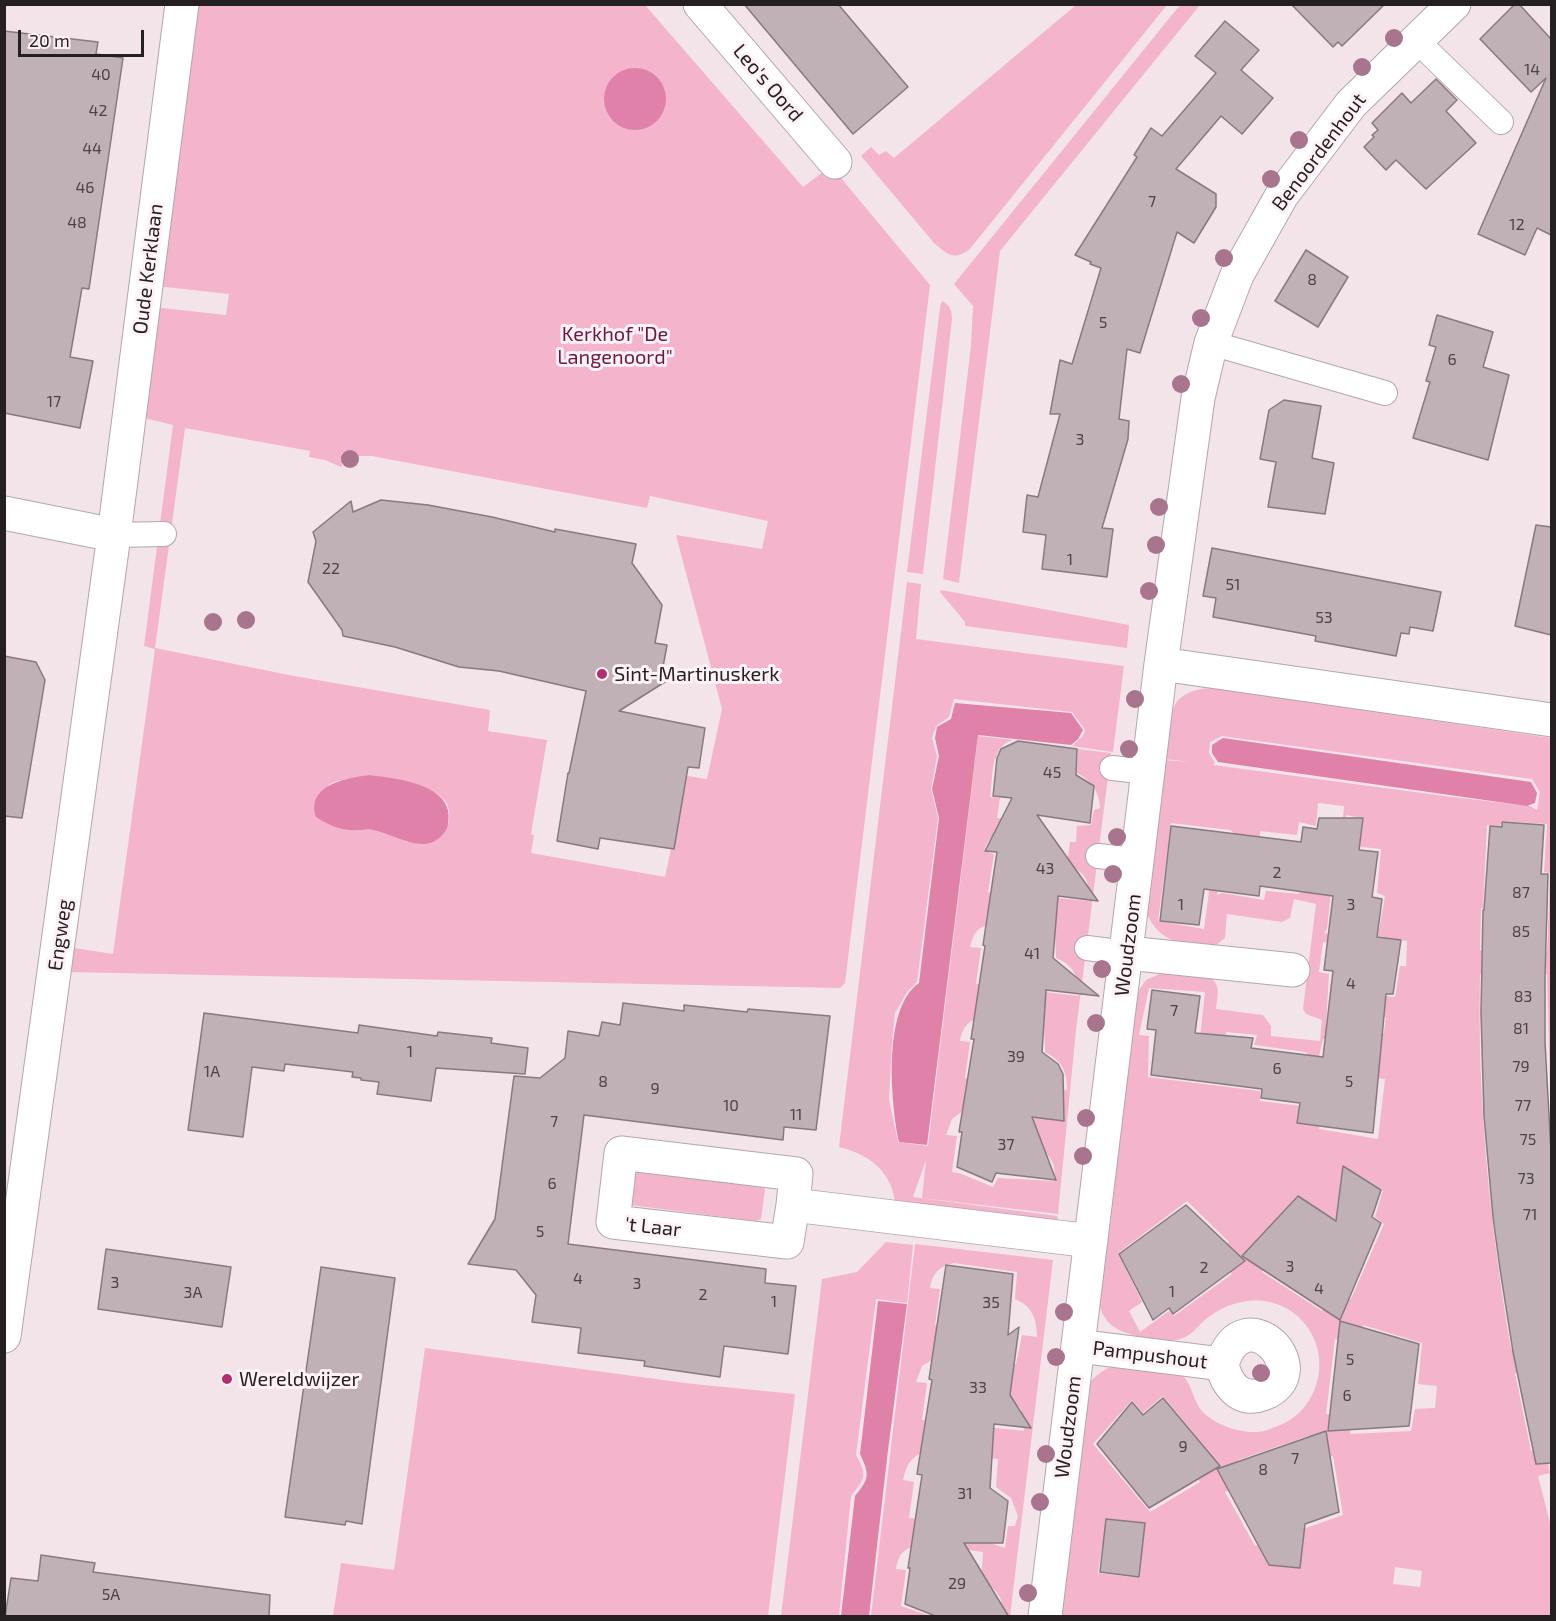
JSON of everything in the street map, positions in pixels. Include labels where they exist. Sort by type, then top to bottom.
[{"type":"street","name":"Oude Kerklaan","points":[[114,535],[182,4]]},
{"type":"street","name":"Leo's Oord","points":[[700,4],[835,162]]},
{"type":"street","name":"Benoordenhout","points":[[1161,664],[1198,398],[1211,343],[1237,275],[1282,195],[1352,104],[1454,4]]},
{"type":"street","points":[[4,513],[114,535]]},
{"type":"street","name":"Engweg","points":[[6,1315],[114,535]]},
{"type":"street","points":[[1161,664],[1551,720]]},
{"type":"street","name":"Woudzoom","points":[[1045,1617],[1161,664]]},
{"type":"street","points":[[1127,953],[1293,970]]},
{"type":"street","name":"'t Laar","points":[[621,1153],[795,1174],[793,1204],[787,1242],[613,1222],[621,1153]]},
{"type":"street","points":[[793,1204],[1091,1241]]},
{"type":"street","name":"Pampushout","points":[[1078,1346],[1222,1364]]},
{"type":"lane","points":[[1416,40],[1501,122]]},
{"type":"lane","points":[[1211,343],[1385,393]]},
{"type":"lane","points":[[114,535],[164,534]]},
{"type":"lane","points":[[1112,768],[1149,772]]},
{"type":"lane","points":[[1098,856],[1138,861]]},
{"type":"lane","points":[[1087,948],[1127,953]]},
{"type":"green space","name":"Kerkhof \"De Langenoord\"","points":[[195,5],[645,5],[803,187],[831,166],[930,285],[845,983],[840,988],[67,972],[68,947],[113,954],[155,649],[144,646],[173,425],[140,417],[153,307],[226,315],[229,294],[157,286]],"holes":[[[185,428],[310,451],[309,457],[325,460],[341,467],[346,456],[372,456],[647,508],[650,496],[768,521],[762,549],[676,535],[722,709],[707,779],[687,776],[674,850],[671,849],[665,877],[531,853],[534,835],[531,834],[547,740],[488,731],[490,710],[294,676],[155,648]],[[370,775],[401,780],[433,791],[447,804],[449,823],[407,842],[384,832],[360,830],[328,785],[337,781]]]},
{"type":"green space","points":[[1076,5],[1167,5],[969,250],[959,255],[950,255],[934,243],[861,156],[871,147],[879,155],[886,151],[894,158]]},
{"type":"green space","points":[[1180,5],[1200,5],[1000,251],[959,583],[943,579],[971,346],[973,306],[954,284]]},
{"type":"green space","points":[[942,301],[950,308],[952,319],[923,574],[907,572]]},
{"type":"green space","points":[[907,582],[921,584],[916,639],[1124,666],[1113,752],[1072,746],[1083,736],[1085,730],[1072,712],[954,699],[949,717],[936,726],[932,738],[937,756],[931,789],[938,818],[917,982],[907,992],[895,1013],[889,1099],[898,1142],[928,1146],[978,736],[1013,740],[1006,743],[996,755],[990,797],[1000,798],[997,818],[1029,821],[1001,830],[987,844],[984,851],[994,854],[988,892],[1027,904],[1035,896],[1090,901],[1086,878],[1079,871],[1067,865],[1070,842],[1076,842],[1077,826],[1091,825],[1094,810],[1100,808],[1094,787],[1077,773],[1078,749],[1111,753],[1076,1030],[1058,1214],[922,1198],[926,1160],[913,1197],[1057,1216],[1058,1219],[1045,1221],[895,1202],[889,1181],[876,1165],[859,1154],[839,1147]],"holes":[[[1009,924],[1055,930],[1056,958],[1071,968],[1078,983],[1079,996],[976,984],[981,948],[970,947],[972,939],[979,929],[989,925]],[[977,1018],[1044,1024],[1045,1052],[1056,1059],[1062,1067],[1067,1090],[965,1078],[970,1042],[960,1041],[965,1027]],[[964,1110],[1032,1117],[1033,1145],[1051,1159],[1055,1169],[1054,1181],[998,1178],[993,1187],[952,1172],[957,1136],[946,1135],[952,1119]]]},
{"type":"green space","points":[[941,590],[1129,625],[1127,648],[965,626],[965,622],[940,592]]},
{"type":"green space","points":[[1212,688],[1551,738],[1551,1123],[1547,974],[1527,973],[1527,952],[1547,952],[1550,873],[1544,872],[1547,824],[1501,821],[1500,826],[1487,825],[1480,950],[1495,951],[1494,974],[1480,974],[1480,1021],[1486,1162],[1511,1349],[1525,1348],[1529,1370],[1515,1373],[1531,1451],[1545,1450],[1550,1473],[1538,1476],[1551,1527],[1551,1616],[1059,1616],[1089,1383],[1094,1378],[1116,1366],[1147,1367],[1177,1373],[1185,1378],[1199,1407],[1210,1418],[1233,1429],[1249,1432],[1264,1431],[1292,1419],[1312,1396],[1317,1382],[1318,1353],[1314,1338],[1294,1313],[1280,1305],[1266,1301],[1237,1303],[1209,1317],[1185,1337],[1156,1340],[1136,1336],[1114,1327],[1103,1315],[1098,1300],[1134,997],[1146,980],[1162,973],[1212,979],[1217,985],[1216,1009],[1263,1015],[1271,1026],[1271,1036],[1320,1041],[1322,1020],[1306,1014],[1303,1009],[1316,904],[1294,899],[1290,918],[1282,922],[1227,914],[1225,938],[1215,946],[1183,943],[1165,936],[1151,922],[1146,911],[1164,760],[1191,762],[1164,759],[1169,720],[1177,701],[1197,690]],"holes":[[[1222,736],[1532,779],[1540,792],[1537,810],[1530,806],[1213,765],[1215,763],[1209,753],[1210,742]],[[1318,803],[1344,806],[1342,830],[1344,830],[1346,815],[1361,818],[1344,845],[1381,849],[1377,893],[1385,896],[1378,936],[1407,941],[1406,966],[1400,966],[1395,997],[1382,996],[1379,1015],[1386,1017],[1384,1033],[1376,1033],[1375,1078],[1385,1079],[1378,1139],[1319,1129],[1327,1066],[1317,1065],[1323,1039],[1333,1040],[1335,1025],[1326,1024],[1329,974],[1319,972],[1323,942],[1333,943],[1333,935],[1324,933],[1327,929],[1333,872],[1302,868],[1299,894],[1266,891],[1264,900],[1222,893],[1217,895],[1218,885],[1210,884],[1204,929],[1158,921],[1171,823],[1230,830],[1233,832],[1232,840],[1260,844],[1260,831],[1297,835],[1299,822],[1316,826]],[[1149,988],[1205,992],[1200,1038],[1224,1041],[1226,1032],[1257,1035],[1254,1045],[1308,1054],[1301,1106],[1260,1101],[1260,1091],[1148,1077],[1149,1036],[1139,1035]],[[1362,1177],[1383,1190],[1375,1217],[1384,1224],[1351,1299],[1336,1290],[1322,1311],[1262,1272],[1277,1251],[1258,1238],[1297,1196],[1335,1219]],[[1187,1201],[1229,1242],[1216,1253],[1232,1274],[1174,1316],[1169,1311],[1140,1332],[1129,1311],[1142,1302],[1118,1253]],[[1363,1325],[1422,1343],[1418,1384],[1437,1386],[1435,1408],[1415,1409],[1411,1431],[1350,1434],[1352,1417],[1326,1414],[1335,1339],[1361,1342]],[[1163,1396],[1209,1452],[1190,1468],[1200,1482],[1150,1512],[1093,1444],[1132,1400],[1143,1413]],[[1308,1436],[1317,1461],[1333,1456],[1343,1515],[1255,1546],[1225,1492],[1247,1485],[1238,1460]],[[1102,1547],[1142,1551],[1140,1578],[1098,1573]],[[1395,1567],[1422,1571],[1420,1587],[1393,1584]]]},
{"type":"green space","points":[[632,1170],[761,1184],[765,1190],[761,1219],[756,1221],[630,1205]]},
{"type":"green space","points":[[886,1242],[913,1245],[907,1303],[876,1299],[856,1455],[863,1477],[851,1496],[839,1616],[781,1616],[822,1279],[857,1272]]},
{"type":"green space","points":[[915,1244],[1053,1260],[1010,1616],[1003,1616],[1001,1599],[991,1587],[981,1581],[983,1552],[921,1546],[907,1549],[899,1558],[896,1569],[906,1570],[901,1606],[930,1616],[871,1616]],"holes":[[[954,1263],[1017,1272],[1015,1299],[1026,1305],[1032,1314],[1037,1337],[1022,1335],[1016,1364],[986,1361],[942,1326],[935,1325],[940,1289],[930,1288],[931,1283],[940,1269]],[[934,1359],[1009,1397],[1021,1409],[1024,1431],[922,1420],[927,1383],[916,1382],[922,1366]],[[923,1452],[998,1459],[996,1487],[1011,1498],[1018,1516],[1015,1526],[1008,1526],[1005,1548],[919,1519],[909,1518],[914,1482],[903,1480],[909,1463]]]},
{"type":"green space","points":[[425,1348],[693,1384],[795,1394],[768,1616],[333,1616],[341,1563],[394,1570]]},
{"type":"shaded area","points":[[629,68],[641,68],[657,77],[664,87],[666,99],[664,111],[657,121],[641,130],[629,130],[618,125],[609,116],[604,105],[604,93],[609,82],[618,73]]},
{"type":"shaded area","points":[[955,703],[1071,713],[1083,730],[1071,745],[978,735],[927,1145],[899,1142],[892,1082],[892,1058],[899,1013],[907,995],[919,983],[939,818],[932,789],[939,756],[935,738],[937,727],[951,719]]},
{"type":"shaded area","points":[[1223,738],[1531,782],[1537,793],[1535,803],[1527,806],[1218,762],[1212,753],[1212,745]]},
{"type":"shaded area","points":[[370,775],[409,782],[434,792],[443,800],[448,811],[448,824],[444,833],[433,842],[416,844],[373,830],[342,829],[316,817],[314,806],[322,790],[340,781]]},
{"type":"shaded area","points":[[878,1301],[907,1304],[869,1616],[841,1616],[855,1496],[865,1481],[867,1472],[860,1454]]},
{"type":"building","points":[[744,4],[838,4],[908,87],[853,134]]},
{"type":"building","points":[[1291,4],[1385,4],[1342,46],[1338,42],[1333,47]]},
{"type":"building","points":[[1515,4],[1519,4],[1551,39],[1551,235],[1537,228],[1525,255],[1478,234],[1546,78],[1531,92],[1480,39]]},
{"type":"building","points":[[1225,21],[1259,50],[1241,70],[1273,98],[1242,134],[1221,116],[1176,169],[1216,194],[1216,207],[1194,243],[1177,232],[1140,353],[1127,349],[1119,419],[1129,421],[1128,439],[1102,528],[1113,529],[1107,577],[1042,569],[1046,535],[1023,532],[1027,495],[1038,497],[1060,414],[1050,414],[1060,360],[1072,364],[1101,268],[1075,255],[1137,157],[1134,155],[1151,128],[1162,136],[1216,73],[1195,56]]},
{"type":"building","points":[[4,31],[98,42],[96,54],[123,58],[89,289],[82,288],[70,357],[93,361],[80,428],[4,413]]},
{"type":"building","points":[[1436,79],[1457,100],[1446,111],[1476,143],[1426,189],[1396,160],[1386,170],[1364,147],[1378,130],[1372,123],[1402,93],[1411,103]]},
{"type":"building","points":[[1306,250],[1348,277],[1318,327],[1275,301]]},
{"type":"building","points":[[1437,315],[1493,332],[1483,367],[1509,375],[1488,460],[1413,438],[1430,382],[1426,381],[1436,347],[1429,345]]},
{"type":"building","points":[[1284,400],[1321,406],[1312,458],[1334,463],[1325,514],[1268,507],[1276,462],[1260,459],[1269,410]]},
{"type":"building","name":"Sint-Martinuskerk","points":[[381,500],[428,505],[555,532],[555,529],[636,544],[632,563],[662,605],[655,643],[667,645],[663,667],[668,680],[619,711],[705,728],[699,768],[688,767],[674,849],[600,838],[598,849],[557,841],[568,773],[586,691],[499,671],[459,667],[395,647],[343,636],[342,630],[308,582],[316,541],[313,532],[351,501],[353,512]]},
{"type":"building","points":[[1536,525],[1551,527],[1551,635],[1515,626]]},
{"type":"building","points":[[1212,548],[1441,592],[1433,631],[1410,627],[1409,634],[1401,633],[1396,656],[1315,641],[1316,636],[1213,617],[1216,598],[1203,596]]},
{"type":"building","points":[[4,656],[36,662],[45,680],[22,818],[4,816]]},
{"type":"building","points":[[1018,741],[1077,749],[1076,775],[1094,786],[1090,823],[1037,815],[1098,901],[1058,896],[1053,958],[1099,996],[1046,990],[1042,1052],[1058,1064],[1063,1074],[1064,1121],[1032,1117],[1056,1180],[996,1173],[992,1182],[957,1167],[962,1132],[959,1132],[974,1039],[971,1039],[997,852],[985,851],[1012,798],[993,796],[997,758],[1001,749]]},
{"type":"building","points":[[1319,818],[1363,818],[1359,850],[1378,852],[1372,897],[1382,899],[1377,937],[1401,940],[1393,994],[1386,994],[1373,1133],[1297,1123],[1300,1103],[1261,1098],[1262,1089],[1151,1075],[1156,1030],[1147,1029],[1152,990],[1200,996],[1195,1033],[1253,1038],[1251,1048],[1323,1057],[1333,971],[1324,970],[1333,896],[1260,886],[1259,896],[1204,889],[1199,925],[1160,921],[1171,826],[1301,842],[1303,827],[1317,829]]},
{"type":"building","points":[[1502,822],[1544,825],[1541,874],[1548,874],[1545,1042],[1551,1152],[1551,1463],[1536,1464],[1513,1352],[1500,1269],[1484,1116],[1481,1013],[1483,910],[1490,826],[1502,827]]},
{"type":"building","points":[[623,1003],[684,1011],[684,1005],[747,1012],[748,1009],[830,1016],[816,1130],[784,1127],[783,1140],[584,1115],[568,1244],[766,1269],[765,1283],[796,1286],[788,1354],[724,1346],[720,1377],[644,1366],[645,1361],[578,1353],[581,1328],[532,1322],[536,1295],[516,1270],[468,1264],[495,1219],[514,1076],[540,1078],[565,1058],[568,1031],[599,1036],[602,1022],[620,1025]]},
{"type":"building","points":[[204,1013],[358,1033],[359,1025],[437,1036],[438,1032],[492,1038],[491,1043],[528,1048],[525,1074],[436,1068],[431,1101],[377,1094],[379,1082],[352,1077],[353,1072],[285,1064],[284,1071],[252,1067],[243,1137],[188,1130]]},
{"type":"building","points":[[1343,1166],[1381,1190],[1372,1217],[1381,1223],[1340,1320],[1242,1256],[1298,1196],[1336,1221]]},
{"type":"building","points":[[1186,1205],[1245,1261],[1173,1314],[1169,1308],[1153,1320],[1119,1254]]},
{"type":"building","points":[[106,1249],[231,1267],[222,1327],[98,1309]]},
{"type":"building","points":[[946,1265],[1013,1274],[1008,1335],[1019,1327],[1010,1395],[1031,1428],[994,1424],[990,1488],[1008,1501],[1003,1543],[964,1543],[1009,1617],[938,1617],[905,1604],[922,1475],[917,1474],[932,1380],[929,1379]]},
{"type":"building","points":[[321,1267],[395,1278],[362,1524],[346,1521],[345,1525],[285,1517]]},
{"type":"building","points":[[1340,1321],[1419,1344],[1409,1426],[1328,1431]]},
{"type":"building","points":[[1163,1398],[1220,1466],[1149,1508],[1097,1444],[1132,1402],[1143,1415]]},
{"type":"building","points":[[1326,1431],[1339,1512],[1305,1524],[1300,1568],[1269,1565],[1217,1469]]},
{"type":"building","points":[[1106,1519],[1145,1523],[1139,1577],[1100,1572]]},
{"type":"building","points":[[41,1555],[95,1563],[93,1572],[270,1595],[269,1617],[5,1617],[11,1578],[38,1581]]},
{"type":"place","name":"Sint-Martinuskerk","points":[[602,674]]},
{"type":"place","name":"Wereldwijzer","points":[[227,1379]]}]
